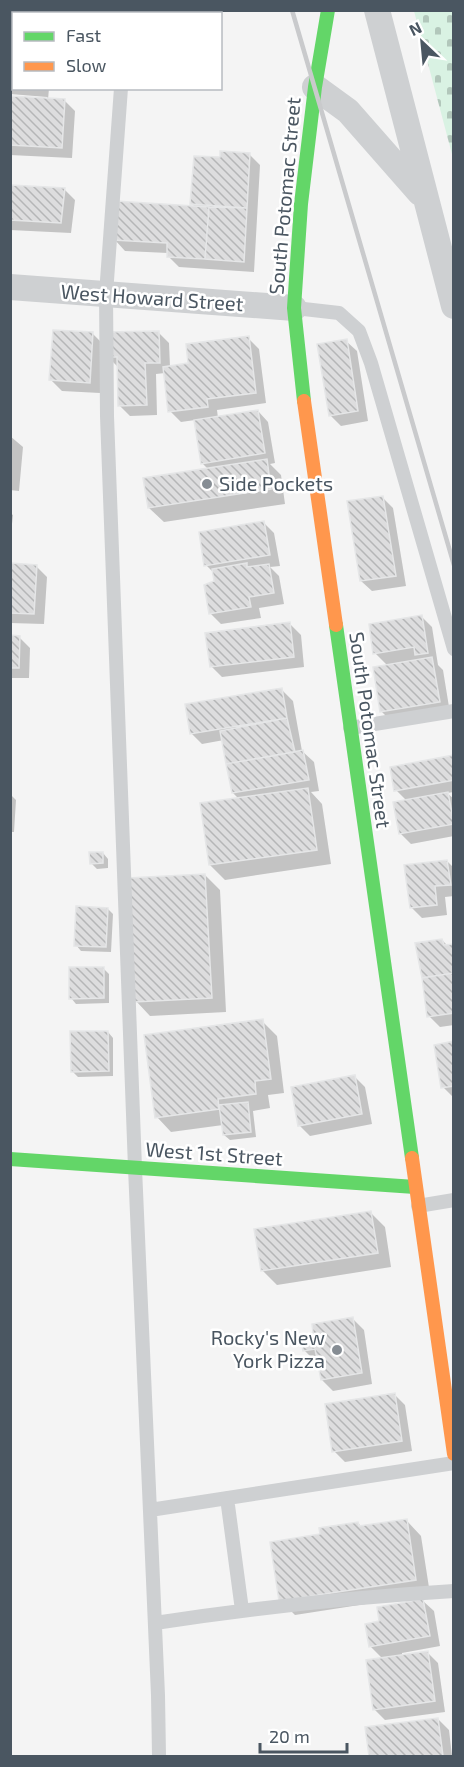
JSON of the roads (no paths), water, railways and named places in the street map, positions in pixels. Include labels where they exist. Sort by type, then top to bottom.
[{"type":"main road","name":"South Potomac Street","points":[[328,10],[315,87],[301,204],[294,308],[306,418],[453,1454]]},
{"type":"main road","name":"West 1st Street","points":[[10,1159],[415,1187]]},
{"type":"street","points":[[377,10],[453,306]]},
{"type":"street","points":[[315,87],[348,111],[424,196]]},
{"type":"street","name":"West Howard Street","points":[[10,287],[294,308]]},
{"type":"lane","points":[[121,90],[106,294],[107,416],[159,1756]]},
{"type":"lane","points":[[294,308],[339,314],[359,331],[453,649]]},
{"type":"lane","points":[[350,728],[453,711]]},
{"type":"lane","points":[[418,1206],[453,1200]]},
{"type":"lane","points":[[437,1342],[453,1339]]},
{"type":"lane","points":[[150,1510],[453,1463]]},
{"type":"lane","points":[[227,1498],[242,1610]]},
{"type":"lane","points":[[155,1623],[242,1610],[453,1591]]},
{"type":"railway","points":[[292,10],[454,565]]},
{"type":"place","name":"Side Pockets","points":[[207,484]]},
{"type":"place","name":"Rocky's New York Pizza","points":[[337,1350]]}]
